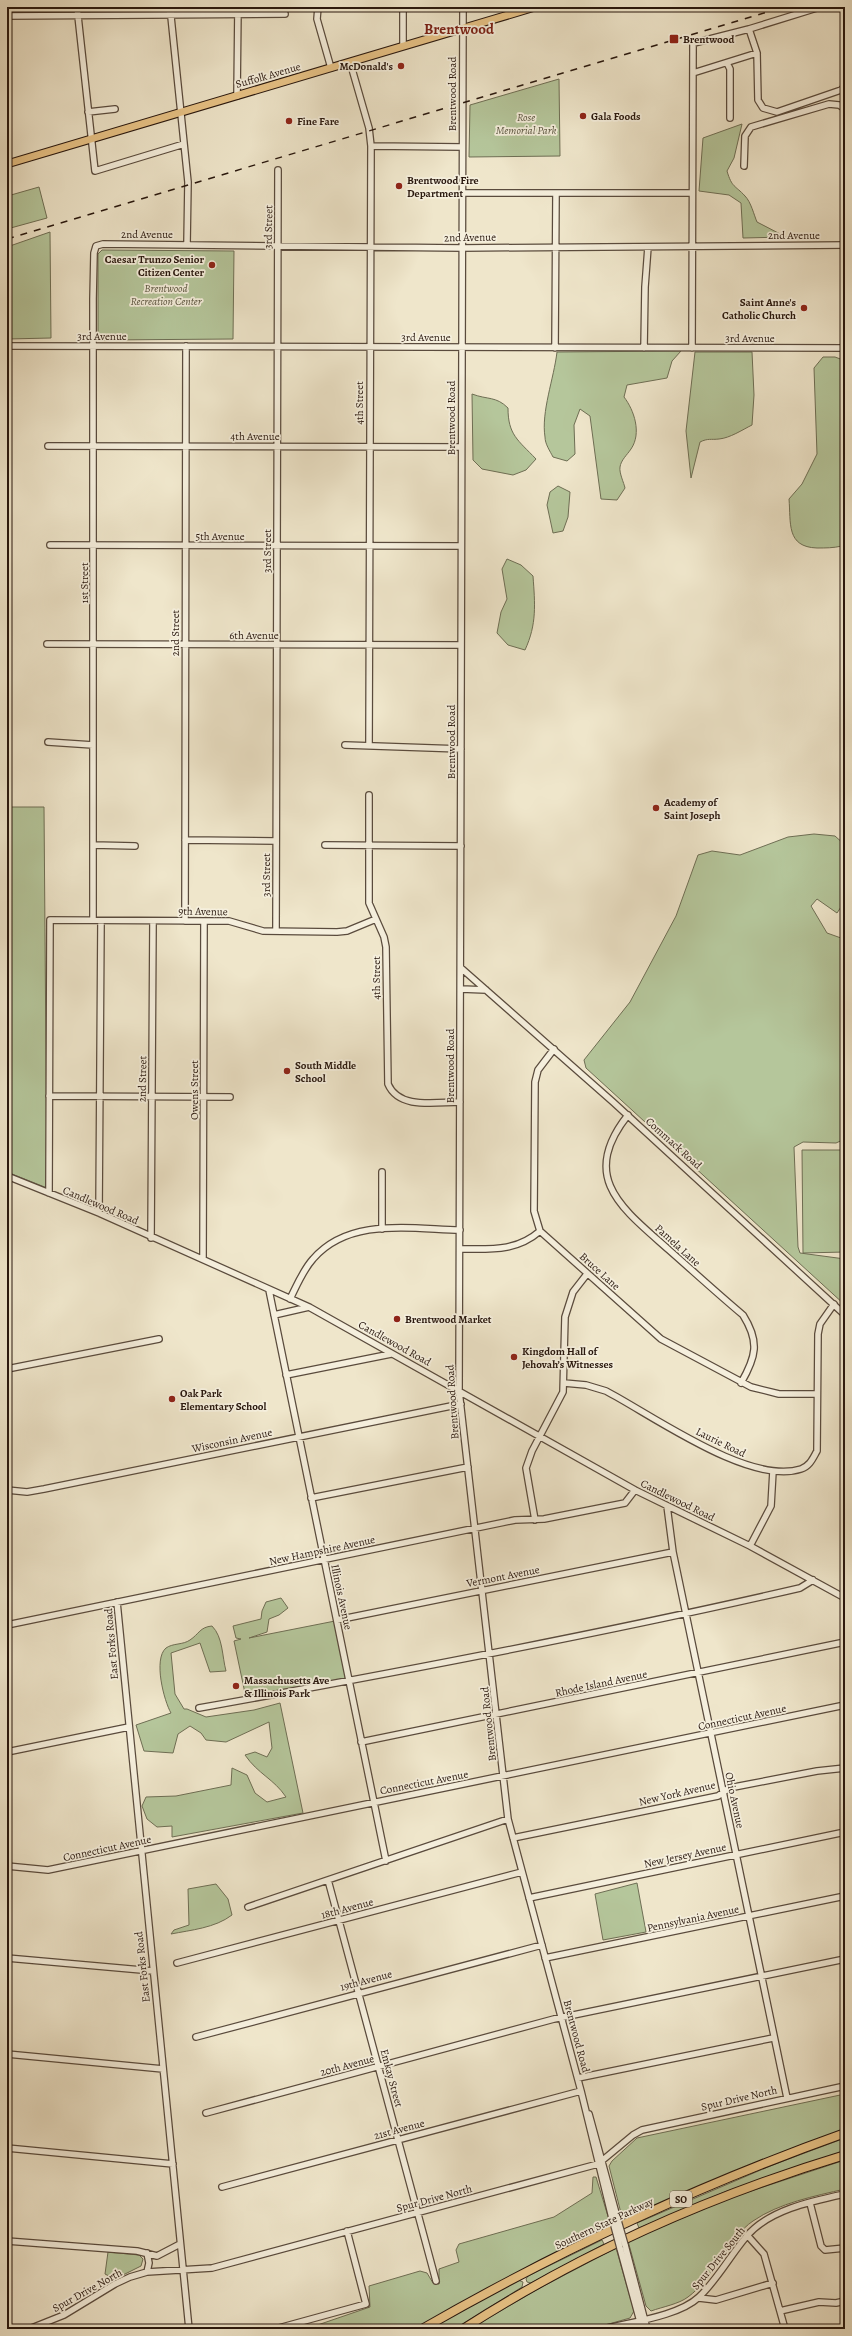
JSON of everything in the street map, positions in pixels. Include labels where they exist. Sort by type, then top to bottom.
[{"type":"highway","name":"Southern State Parkway","points":[[422,2329],[491,2291],[591,2240],[722,2182],[845,2134]]},
{"type":"highway","name":"Southern State Parkway","points":[[463,2329],[541,2282],[651,2227],[740,2190],[845,2155]]},
{"type":"main road","name":"Suffolk Avenue","points":[[8,164],[463,28],[515,10],[535,7]]},
{"type":"street","points":[[77,7],[95,171],[184,144]]},
{"type":"street","points":[[170,7],[188,185],[187,244]]},
{"type":"street","points":[[237,96],[238,7]]},
{"type":"street","points":[[318,7],[318,19],[331,68]]},
{"type":"street","points":[[403,7],[403,46]]},
{"type":"street","name":"Brentwood Road","points":[[463,7],[459,1391],[476,1528],[508,1819],[642,2320],[647,2329]]},
{"type":"street","points":[[692,348],[694,43],[820,7]]},
{"type":"street","points":[[7,16],[285,14]]},
{"type":"street","points":[[749,28],[757,53],[758,100],[763,108],[777,112],[841,90],[845,86]]},
{"type":"street","points":[[693,73],[757,53]]},
{"type":"street","name":"4th Street","points":[[350,62],[369,128],[371,146],[369,247],[369,746]]},
{"type":"street","points":[[727,62],[730,69],[730,118]]},
{"type":"street","points":[[744,166],[745,136],[751,127],[829,104],[839,105],[845,109]]},
{"type":"street","points":[[88,112],[116,109]]},
{"type":"street","points":[[371,146],[462,147]]},
{"type":"street","points":[[7,154],[8,164]]},
{"type":"street","name":"3rd Street","points":[[276,931],[278,170]]},
{"type":"street","points":[[462,193],[692,193]]},
{"type":"street","points":[[555,348],[556,193]]},
{"type":"street","name":"2nd Avenue","points":[[96,246],[103,244],[187,244],[462,248],[556,246],[845,245]]},
{"type":"street","name":"1st Street","points":[[93,920],[94,253],[96,246]]},
{"type":"street","points":[[644,348],[644,287],[648,246]]},
{"type":"street","name":"3rd Avenue","points":[[7,346],[845,348]]},
{"type":"street","name":"2nd Street","points":[[184,921],[186,346]]},
{"type":"street","name":"4th Avenue","points":[[48,446],[461,447]]},
{"type":"street","name":"5th Avenue","points":[[50,545],[461,546]]},
{"type":"street","name":"6th Avenue","points":[[47,644],[461,645]]},
{"type":"street","points":[[48,742],[93,745]]},
{"type":"street","points":[[345,745],[461,749]]},
{"type":"street","name":"4th Street","points":[[369,795],[369,903],[384,937],[386,947],[386,1076],[391,1092],[404,1101],[460,1102]]},
{"type":"street","points":[[185,840],[276,841]]},
{"type":"street","points":[[325,845],[461,846]]},
{"type":"street","points":[[93,846],[135,846]]},
{"type":"street","name":"9th Avenue","points":[[49,1096],[50,920],[229,921],[254,928],[276,931],[347,931],[376,919]]},
{"type":"street","points":[[99,1213],[100,921]]},
{"type":"street","name":"2nd Street","points":[[151,1238],[153,921]]},
{"type":"street","name":"Owens Street","points":[[203,1259],[204,921]]},
{"type":"street","name":"Commack Road","points":[[461,968],[628,1115],[845,1314]]},
{"type":"street","points":[[461,988],[487,990]]},
{"type":"street","points":[[460,1249],[512,1248],[524,1243],[540,1231],[534,1211],[535,1082],[538,1070],[554,1050]]},
{"type":"street","points":[[49,1193],[49,1096],[230,1097]]},
{"type":"street","name":"Pamela Lane","points":[[628,1115],[617,1128],[607,1153],[608,1180],[612,1192],[628,1214],[743,1315],[754,1337],[754,1358],[741,1383]]},
{"type":"street","points":[[382,1172],[382,1229]]},
{"type":"street","name":"Candlewood Road","points":[[7,1176],[99,1213],[151,1238],[203,1259],[309,1307],[635,1490],[750,1546],[845,1598]]},
{"type":"street","points":[[290,1299],[305,1269],[321,1250],[350,1233],[382,1229],[460,1230]]},
{"type":"street","name":"Bruce Lane","points":[[540,1231],[661,1339],[741,1383],[779,1394],[817,1394]]},
{"type":"street","points":[[534,1520],[526,1468],[528,1459],[560,1402],[564,1383],[565,1317],[573,1292],[587,1274]]},
{"type":"street","name":"Illinois Avenue","points":[[269,1290],[386,1861]]},
{"type":"street","name":"Laurie Road","points":[[564,1383],[586,1385],[606,1391],[726,1458],[754,1467],[773,1470],[802,1468],[812,1462],[817,1451],[817,1394],[820,1324],[834,1304]]},
{"type":"street","points":[[274,1315],[309,1307]]},
{"type":"street","points":[[7,1369],[159,1339]]},
{"type":"street","points":[[286,1375],[391,1354]]},
{"type":"street","name":"Wisconsin Avenue","points":[[7,1490],[27,1492],[44,1489],[298,1436],[461,1404]]},
{"type":"street","points":[[311,1498],[468,1467]]},
{"type":"street","points":[[750,1546],[771,1506],[773,1470]]},
{"type":"street","name":"New Hampshire Avenue","points":[[7,1625],[515,1520],[534,1520],[625,1503],[635,1490]]},
{"type":"street","name":"Ohio Avenue","points":[[667,1506],[673,1552],[760,1976],[787,2098]]},
{"type":"street","name":"Vermont Avenue","points":[[337,1620],[673,1552]]},
{"type":"street","points":[[199,1708],[349,1681],[686,1613],[800,1588],[813,1580]]},
{"type":"street","name":"East Forks Road","points":[[117,1602],[189,2329]]},
{"type":"street","name":"Rhode Island Avenue","points":[[361,1742],[845,1642]]},
{"type":"street","name":"Connecticut Avenue","points":[[7,1866],[48,1870],[845,1705]]},
{"type":"street","points":[[7,1752],[129,1727]]},
{"type":"street","name":"New York Avenue","points":[[513,1838],[718,1796],[723,1792],[737,1787],[806,1773],[845,1768]]},
{"type":"street","points":[[248,1907],[508,1819]]},
{"type":"street","name":"New Jersey Avenue","points":[[529,1898],[845,1832]]},
{"type":"street","name":"18th Avenue","points":[[177,1963],[522,1872]]},
{"type":"street","name":"Emkay Street","points":[[328,1880],[436,2281]]},
{"type":"street","name":"Pennsylvania Avenue","points":[[545,1958],[845,1896]]},
{"type":"street","name":"19th Avenue","points":[[196,2037],[542,1944]]},
{"type":"street","points":[[7,1958],[153,1971]]},
{"type":"street","name":"20th Avenue","points":[[206,2112],[562,2018],[845,1959]]},
{"type":"street","points":[[578,2078],[773,2038]]},
{"type":"street","points":[[7,2054],[163,2069]]},
{"type":"street","name":"Spur Drive North","points":[[29,2329],[64,2315],[115,2284],[147,2272],[212,2268],[600,2162],[633,2135],[642,2130],[845,2086]]},
{"type":"street","name":"21st Avenue","points":[[222,2186],[581,2091]]},
{"type":"street","points":[[7,2148],[173,2164]]},
{"type":"street","name":"Spur Drive South","points":[[604,2329],[679,2309],[699,2298],[747,2235],[767,2219],[810,2203],[845,2194]]},
{"type":"street","points":[[810,2203],[821,2246],[825,2250],[845,2248]]},
{"type":"street","points":[[275,2329],[366,2304],[347,2232]]},
{"type":"street","points":[[747,2235],[764,2254],[785,2329]]},
{"type":"street","points":[[7,2241],[147,2253],[157,2256]]},
{"type":"street","points":[[149,2263],[157,2256],[180,2244]]},
{"type":"street","points":[[147,2253],[149,2263],[147,2272]]},
{"type":"street","points":[[699,2298],[716,2300],[773,2284]]},
{"type":"street","points":[[780,2311],[819,2302],[836,2303],[845,2301]]},
{"type":"street","name":"Brentwood Road","points":[[642,2320],[642,2329]]},
{"type":"green space","name":"Rose Memorial Park","points":[[559,79],[560,156],[469,157],[470,105]]},
{"type":"green space","points":[[742,124],[734,158],[727,171],[729,177],[734,186],[742,192],[751,205],[757,222],[786,237],[743,238],[741,203],[729,195],[699,191],[703,138]]},
{"type":"green space","points":[[7,183],[11,195],[39,187],[47,218],[7,229]]},
{"type":"green space","points":[[50,232],[51,338],[7,339],[7,247]]},
{"type":"green space","name":"Brentwood Recreation Center","points":[[102,250],[234,251],[233,339],[104,340],[98,336],[98,254]]},
{"type":"green space","points":[[681,351],[672,361],[667,378],[627,385],[624,397],[634,415],[636,436],[631,449],[620,467],[625,488],[617,500],[601,499],[590,416],[580,409],[574,425],[575,454],[567,461],[553,457],[545,440],[544,427],[546,406],[557,352]]},
{"type":"green space","points":[[695,352],[752,352],[754,395],[752,425],[727,437],[700,442],[691,478],[686,431]]},
{"type":"green space","points":[[823,357],[835,357],[843,360],[845,368],[845,541],[842,546],[833,548],[807,547],[795,538],[792,532],[789,499],[802,484],[817,454],[814,368]]},
{"type":"green space","points":[[472,394],[496,400],[508,408],[508,417],[512,431],[519,442],[536,459],[526,470],[513,475],[482,469],[473,460]]},
{"type":"green space","points":[[558,486],[570,492],[568,517],[563,531],[553,533],[547,505],[550,492]]},
{"type":"green space","points":[[507,559],[521,565],[533,576],[535,605],[532,631],[525,650],[508,645],[497,633],[501,612],[507,599],[502,569]]},
{"type":"green space","points":[[7,807],[44,807],[47,1188],[7,1172]]},
{"type":"green space","points":[[814,834],[835,836],[845,845],[845,901],[837,913],[817,899],[811,906],[827,933],[841,938],[845,937],[845,1139],[836,1143],[803,1142],[794,1147],[798,1247],[800,1253],[845,1259],[845,1305],[586,1068],[584,1060],[630,1002],[676,916],[698,855],[712,851],[740,855],[788,837]]},
{"type":"green space","points":[[802,1150],[845,1150],[845,1252],[803,1253]]},
{"type":"green space","points":[[281,1598],[288,1608],[279,1615],[269,1619],[267,1632],[249,1638],[335,1621],[346,1675],[344,1681],[246,1698],[234,1641],[241,1639],[236,1638],[233,1626],[261,1619],[262,1611],[266,1602]]},
{"type":"green space","points":[[212,1626],[216,1630],[220,1641],[226,1671],[210,1672],[200,1643],[171,1653],[175,1694],[184,1709],[206,1717],[254,1710],[280,1703],[303,1813],[172,1837],[172,1826],[157,1827],[147,1819],[142,1806],[146,1797],[176,1796],[231,1785],[232,1768],[247,1775],[255,1793],[267,1802],[286,1797],[250,1762],[245,1755],[255,1752],[267,1757],[272,1748],[269,1722],[226,1742],[206,1740],[201,1733],[190,1726],[178,1734],[173,1753],[144,1751],[136,1725],[171,1713],[165,1699],[161,1680],[160,1661],[162,1653],[169,1646],[187,1642],[202,1629]]},
{"type":"green space","points":[[637,1883],[646,1932],[603,1940],[595,1894]]},
{"type":"green space","points":[[216,1884],[228,1899],[232,1915],[211,1926],[171,1934],[174,1930],[189,1925],[188,1889]]},
{"type":"green space","points":[[845,2094],[845,2129],[765,2159],[635,2215],[635,2213],[623,2221],[609,2166],[612,2161],[637,2138]]},
{"type":"green space","points":[[845,2138],[845,2151],[727,2191],[639,2228],[637,2223],[770,2166]]},
{"type":"green space","points":[[845,2160],[845,2189],[798,2201],[774,2209],[763,2215],[744,2228],[706,2279],[688,2297],[651,2311],[646,2306],[628,2241],[730,2198]]},
{"type":"green space","points":[[593,2177],[596,2177],[611,2226],[480,2292],[415,2329],[306,2329],[370,2307],[369,2286],[420,2271],[427,2273],[433,2283],[439,2284],[439,2269],[459,2262],[456,2250],[459,2244],[554,2217],[592,2193]]},
{"type":"green space","points":[[602,2240],[604,2244],[531,2283],[527,2282],[526,2279],[528,2276]]},
{"type":"green space","points":[[616,2248],[634,2311],[630,2318],[591,2329],[470,2329],[536,2290]]},
{"type":"green space","points":[[108,2252],[139,2255],[143,2259],[141,2266],[115,2279],[105,2274]]},
{"type":"green space","points":[[518,2280],[523,2282],[522,2287],[455,2329],[430,2329]]},
{"type":"railway","points":[[7,239],[784,7]]},
{"type":"place","name":"Brentwood","points":[[674,39]]},
{"type":"place","name":"McDonald's","points":[[401,66]]},
{"type":"place","name":"Gala Foods","points":[[583,116]]},
{"type":"place","name":"Fine Fare","points":[[289,121]]},
{"type":"place","name":"Brentwood Fire Department","points":[[399,186]]},
{"type":"place","name":"Caesar Trunzo Senior Citizen Center","points":[[212,265]]},
{"type":"place","name":"Saint Anne's Catholic Church","points":[[804,308]]},
{"type":"place","name":"Academy of Saint Joseph","points":[[656,808]]},
{"type":"place","name":"South Middle School","points":[[287,1071]]},
{"type":"place","name":"Brentwood Market","points":[[397,1319]]},
{"type":"place","name":"Kingdom Hall of Jehovah’s Witnesses","points":[[514,1357]]},
{"type":"place","name":"Oak Park Elementary School","points":[[172,1399]]},
{"type":"place","name":"Massachusetts Ave & Illinois Park","points":[[236,1686]]},
{"type":"district","name":"Brentwood","points":[[459,29]]}]
